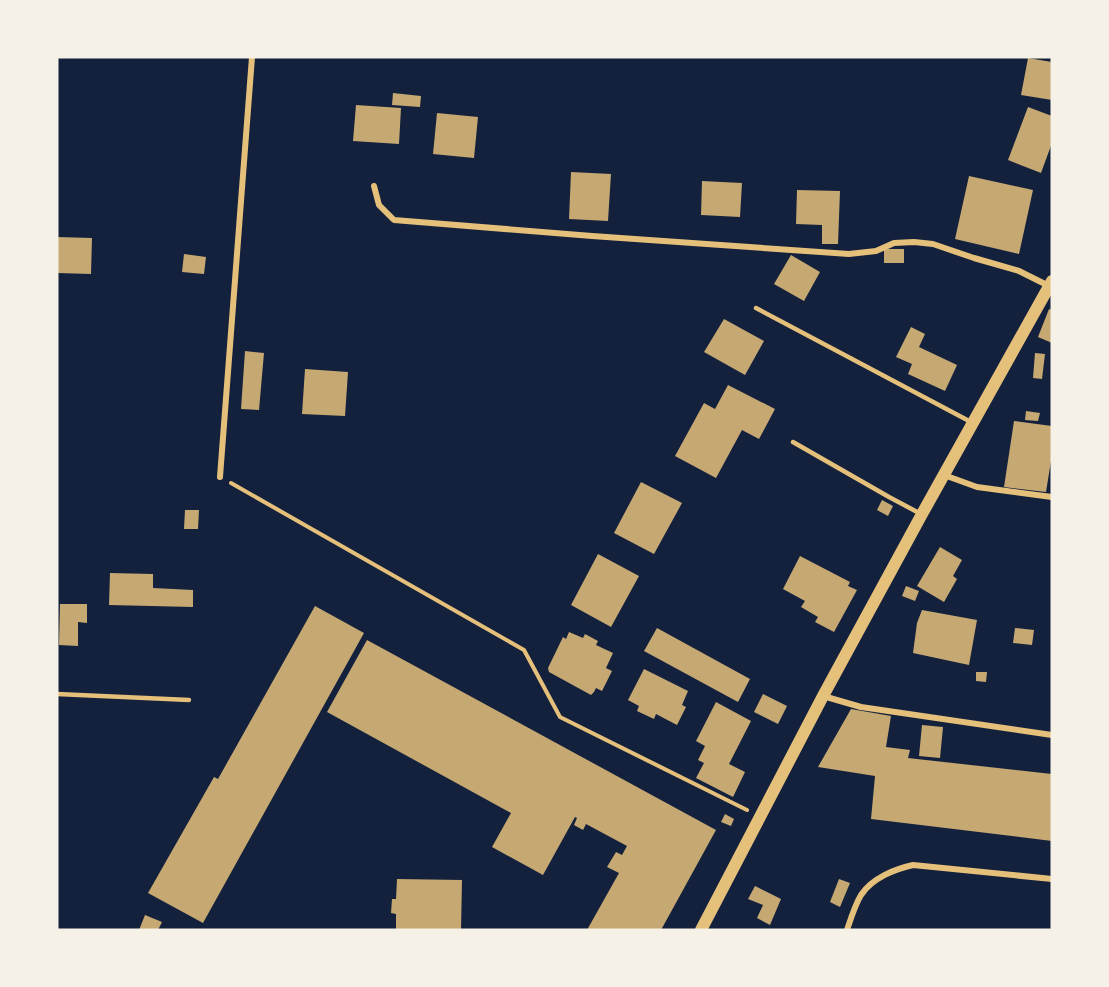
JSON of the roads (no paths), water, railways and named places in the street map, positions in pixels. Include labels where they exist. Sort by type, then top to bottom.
[{"type":"main road","points":[[701,930],[823,696],[1051,284]]},
{"type":"street","points":[[220,477],[252,57]]},
{"type":"street","points":[[374,186],[379,205],[394,220],[849,254],[876,250],[894,243],[914,242],[933,244],[1019,271],[1051,284]]},
{"type":"street","points":[[944,475],[977,488],[1052,497]]},
{"type":"street","points":[[823,696],[861,707],[1052,735]]},
{"type":"street","points":[[848,930],[862,893],[896,869],[913,865],[1052,879]]},
{"type":"lane","points":[[756,308],[974,423]]},
{"type":"lane","points":[[793,442],[922,514]]},
{"type":"lane","points":[[57,694],[189,700]]}]
